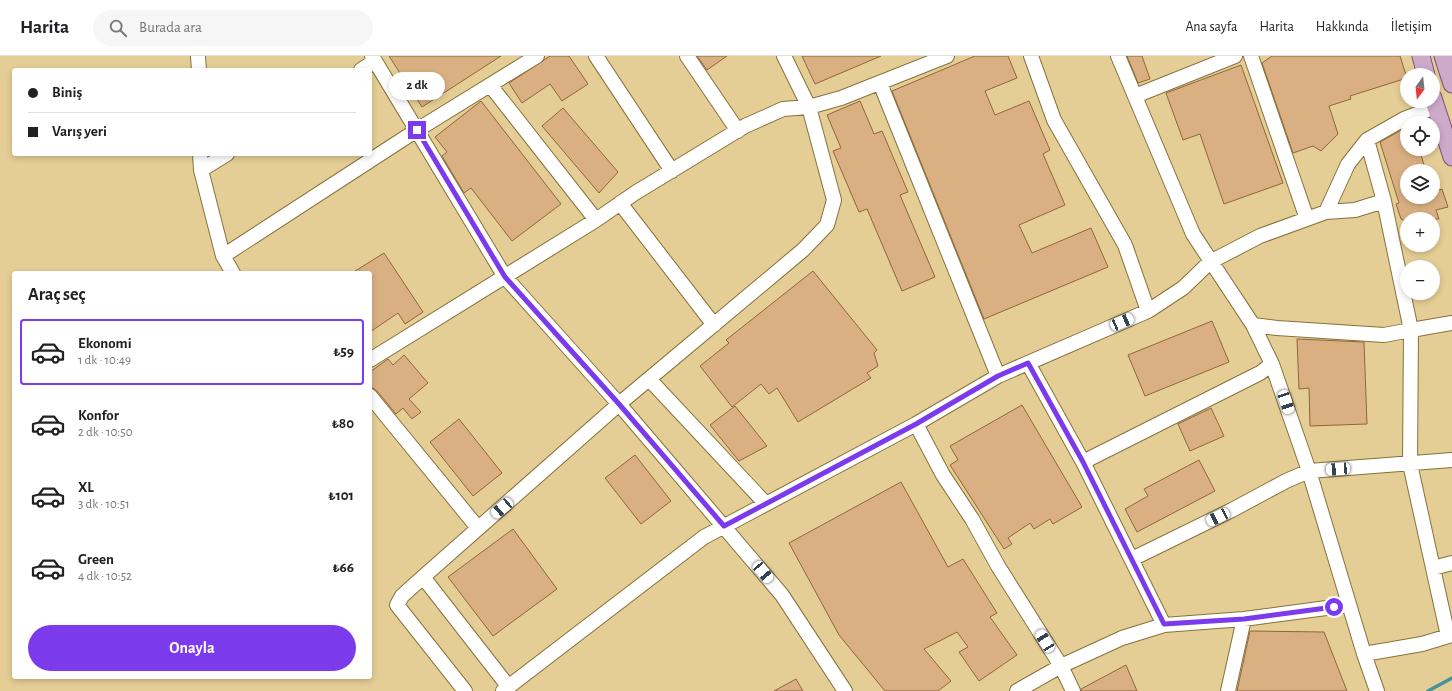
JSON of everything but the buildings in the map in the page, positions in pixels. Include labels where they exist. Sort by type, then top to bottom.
[{"type":"main road","points":[[1420,56],[1424,68]]},
{"type":"main road","points":[[1443,56],[1452,84]]},
{"type":"main road","points":[[1436,108],[1452,157]]},
{"type":"street","points":[[222,256],[417,130],[537,56]]},
{"type":"street","points":[[596,56],[672,171]]},
{"type":"street","points":[[687,56],[738,130]]},
{"type":"street","points":[[465,691],[397,605],[402,596],[619,404],[803,250],[827,225],[834,200],[809,107],[784,56]]},
{"type":"street","points":[[1031,56],[1054,120],[1125,245],[1148,311]]},
{"type":"street","points":[[1118,56],[1193,234],[1210,262],[1254,325],[1272,364],[1309,471],[1364,654],[1377,691]]},
{"type":"street","points":[[1135,96],[1235,56]]},
{"type":"street","points":[[1251,56],[1307,219]]},
{"type":"street","points":[[372,359],[738,130],[783,109],[809,107],[841,98],[942,57]]},
{"type":"street","points":[[363,68],[374,59],[505,277],[619,404],[782,595],[844,691]]},
{"type":"street","points":[[880,83],[998,376]]},
{"type":"street","points":[[490,85],[596,220]]},
{"type":"street","points":[[1326,212],[1348,164],[1367,140],[1425,108]]},
{"type":"street","points":[[1364,654],[1422,644],[1450,636],[1410,464],[1411,330],[1384,201],[1367,140]]},
{"type":"street","points":[[200,156],[201,170],[222,256],[232,271]]},
{"type":"street","points":[[201,170],[224,156]]},
{"type":"street","points":[[423,577],[505,689],[704,537],[916,424],[998,376],[1148,311],[1183,288],[1210,262],[1260,236],[1326,212],[1356,210],[1384,201]]},
{"type":"street","points":[[620,203],[714,325]]},
{"type":"street","points":[[1254,325],[1283,329],[1384,334],[1452,323]]},
{"type":"street","points":[[1028,363],[1083,462],[1164,624]]},
{"type":"street","points":[[1083,462],[1260,373],[1272,364]]},
{"type":"street","points":[[649,379],[766,504]]},
{"type":"street","points":[[372,398],[478,528]]},
{"type":"street","points":[[916,424],[943,475],[972,519],[998,566],[1061,666],[1073,691]]},
{"type":"street","points":[[1132,560],[1232,510],[1286,480],[1309,471],[1452,460]]},
{"type":"street","points":[[1433,568],[1452,563]]},
{"type":"street","points":[[1018,691],[1061,666],[1122,638],[1164,624],[1244,619],[1349,605]]},
{"type":"street","points":[[1228,691],[1244,619]]},
{"type":"waterway","points":[[1428,691],[1452,678]]},
{"type":"route","points":[[417,130],[505,277],[619,404],[724,526],[916,424],[998,376],[1028,363],[1083,462],[1164,624],[1244,619],[1334,607]]}]
